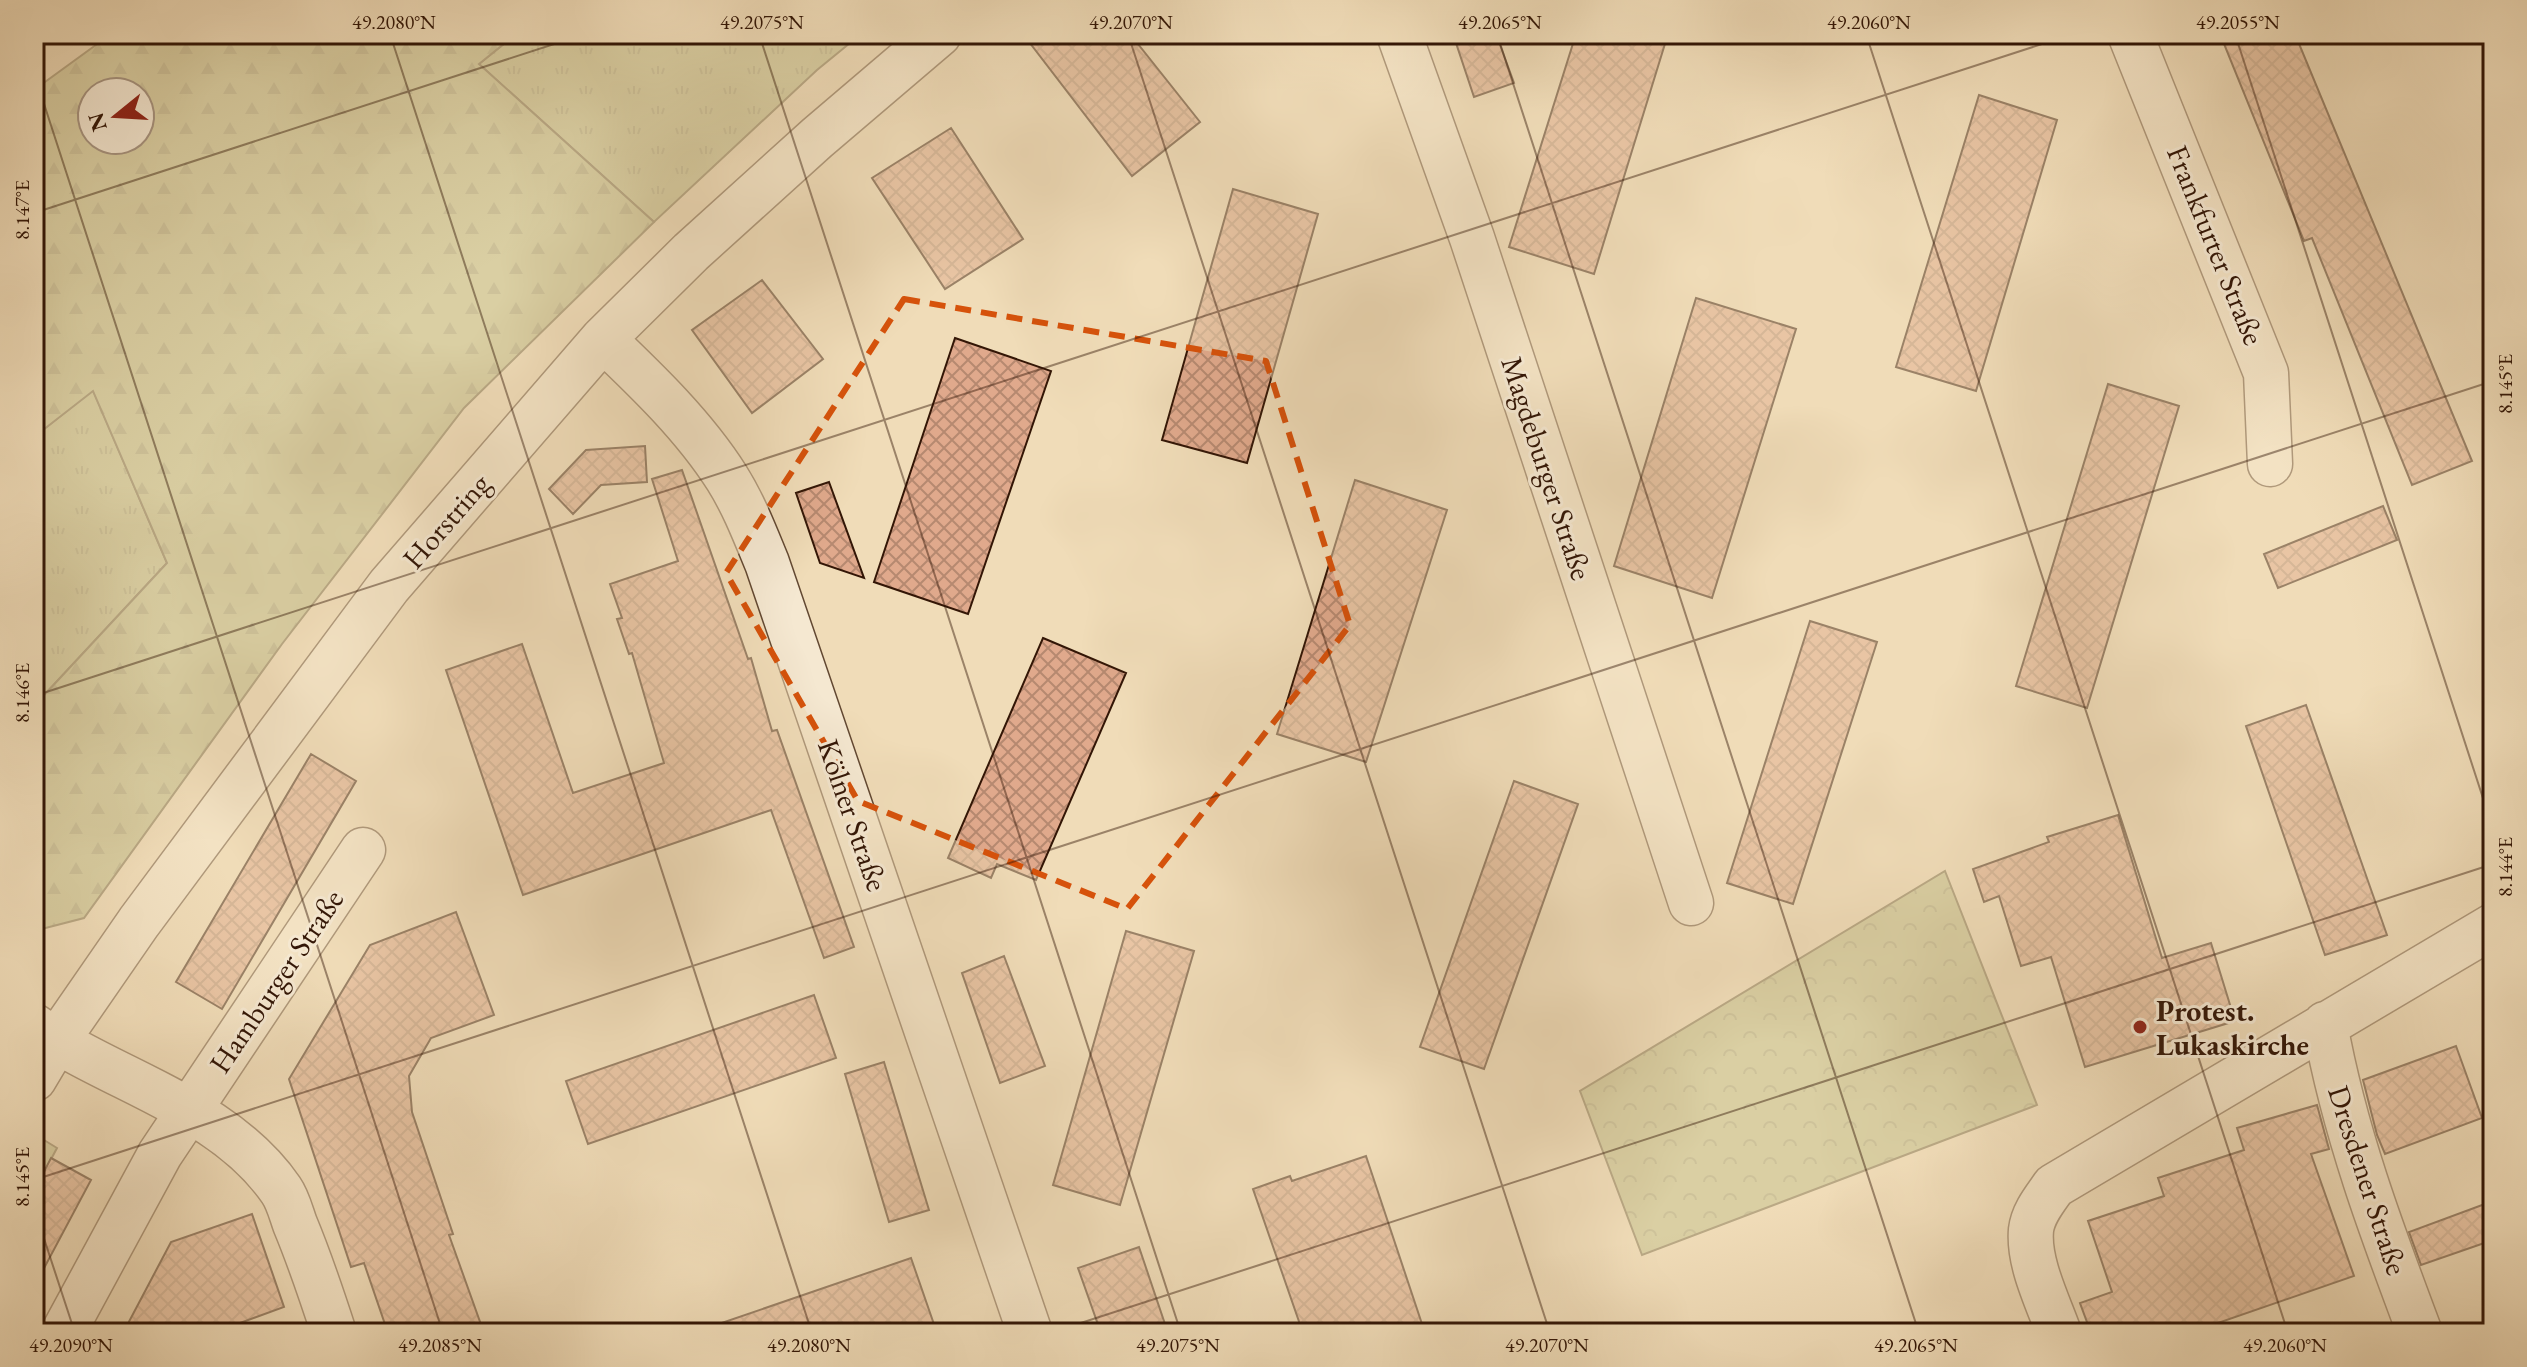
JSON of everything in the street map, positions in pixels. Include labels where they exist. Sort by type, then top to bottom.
[{"type":"street","name":"Horstring","points":[[34,1079],[45,1034],[139,922],[389,586],[603,339],[691,252],[817,138],[939,34]]},
{"type":"street","name":"Magdeburger Straße","points":[[1399,34],[1472,238],[1691,903]]},
{"type":"street","name":"Frankfurter Straße","points":[[2130,34],[2266,373],[2270,464]]},
{"type":"street","name":"Kölner Straße","points":[[603,339],[658,391],[726,476],[747,515],[767,563],[1030,1333]]},
{"type":"street","name":"Hamburger Straße","points":[[63,1333],[160,1154],[363,850]]},
{"type":"street","points":[[2059,1333],[2032,1251],[2031,1230],[2040,1205],[2054,1186],[2493,926]]},
{"type":"street","name":"Dresdener Straße","points":[[2325,1024],[2334,1077],[2367,1188],[2420,1333]]},
{"type":"street","points":[[45,1034],[190,1111],[232,1139],[258,1163],[283,1192],[334,1333]]},
{"type":"highlighted area","points":[[904,299],[1266,361],[1350,625],[1127,909],[858,801],[726,573]]},
{"type":"green space","points":[[111,34],[516,34],[479,64],[654,222],[464,408],[282,644],[84,918],[34,931],[34,706],[167,563],[93,391],[34,437],[34,90]]},
{"type":"green space","points":[[516,34],[861,34],[817,70],[654,222],[479,64]]},
{"type":"green space","points":[[93,390],[167,563],[34,706],[34,437]]},
{"type":"green space","points":[[1945,871],[2037,1105],[1642,1255],[1580,1091]]},
{"type":"green space","points":[[44,1140],[57,1148],[34,1191],[34,1154]]},
{"type":"building","points":[[1023,34],[1130,34],[1200,122],[1132,176]]},
{"type":"building","points":[[1453,34],[1496,34],[1514,83],[1474,97]]},
{"type":"building","points":[[1576,34],[1668,34],[1594,274],[1509,247]]},
{"type":"building","points":[[2220,34],[2295,34],[2472,461],[2412,485],[2312,238],[2304,241]]},
{"type":"building","points":[[1979,95],[2057,120],[1976,391],[1896,367]]},
{"type":"building","points":[[951,128],[1023,239],[945,289],[872,178]]},
{"type":"building","points":[[1233,189],[1318,214],[1247,463],[1162,440]]},
{"type":"building","points":[[762,280],[823,359],[752,413],[692,330]]},
{"type":"building","points":[[1696,298],[1796,329],[1712,598],[1614,566]]},
{"type":"building","points":[[955,338],[1051,371],[968,614],[874,582]]},
{"type":"building","points":[[2108,384],[2179,406],[2087,708],[2016,686]]},
{"type":"building","points":[[645,446],[647,482],[601,485],[573,514],[549,489],[586,450]]},
{"type":"building","points":[[682,470],[748,659],[751,658],[772,731],[777,730],[854,947],[824,958],[771,810],[523,895],[446,670],[522,644],[573,793],[664,763],[632,653],[629,654],[617,619],[622,618],[610,584],[678,561],[652,479]]},
{"type":"building","points":[[1355,480],[1447,510],[1366,762],[1277,734]]},
{"type":"building","points":[[829,482],[864,578],[820,563],[796,493]]},
{"type":"building","points":[[2383,506],[2397,540],[2278,588],[2264,554]]},
{"type":"building","points":[[1810,621],[1877,642],[1793,904],[1727,883]]},
{"type":"building","points":[[1043,638],[1126,673],[1036,880],[997,864],[991,878],[948,858]]},
{"type":"building","points":[[2306,705],[2387,935],[2325,955],[2246,726]]},
{"type":"building","points":[[311,754],[356,781],[222,1009],[176,982]]},
{"type":"building","points":[[1514,781],[1578,804],[1484,1069],[1420,1047]]},
{"type":"building","points":[[2118,815],[2162,958],[2211,943],[2235,1021],[2085,1067],[2051,957],[2021,966],[1999,896],[1984,902],[1973,869],[2049,842],[2047,837]]},
{"type":"building","points":[[456,912],[494,1015],[431,1038],[409,1076],[412,1112],[453,1234],[449,1235],[484,1333],[388,1333],[364,1263],[351,1267],[289,1079],[370,945]]},
{"type":"building","points":[[1126,931],[1194,951],[1120,1205],[1053,1185]]},
{"type":"building","points":[[1004,956],[1045,1066],[1000,1083],[962,973]]},
{"type":"building","points":[[814,995],[836,1058],[588,1144],[566,1081]]},
{"type":"building","points":[[2456,1046],[2482,1118],[2385,1154],[2363,1080]]},
{"type":"building","points":[[884,1062],[929,1210],[889,1222],[845,1074]]},
{"type":"building","points":[[2317,1105],[2329,1149],[2311,1154],[2354,1276],[2189,1333],[2091,1333],[2080,1303],[2112,1292],[2088,1221],[2164,1196],[2158,1178],[2244,1150],[2237,1128]]},
{"type":"building","points":[[1366,1156],[1425,1333],[1303,1333],[1253,1189],[1290,1176],[1292,1181]]},
{"type":"building","points":[[51,1158],[91,1180],[34,1287],[34,1191]]},
{"type":"building","points":[[2493,1201],[2493,1240],[2421,1265],[2409,1232]]},
{"type":"building","points":[[252,1214],[284,1307],[237,1324],[232,1333],[123,1333],[171,1242]]},
{"type":"building","points":[[1139,1247],[1168,1333],[1101,1333],[1078,1268]]},
{"type":"building","points":[[911,1258],[937,1333],[711,1333],[710,1327]]},
{"type":"place","name":"Protest. Lukaskirche","points":[[2140,1027]]}]
